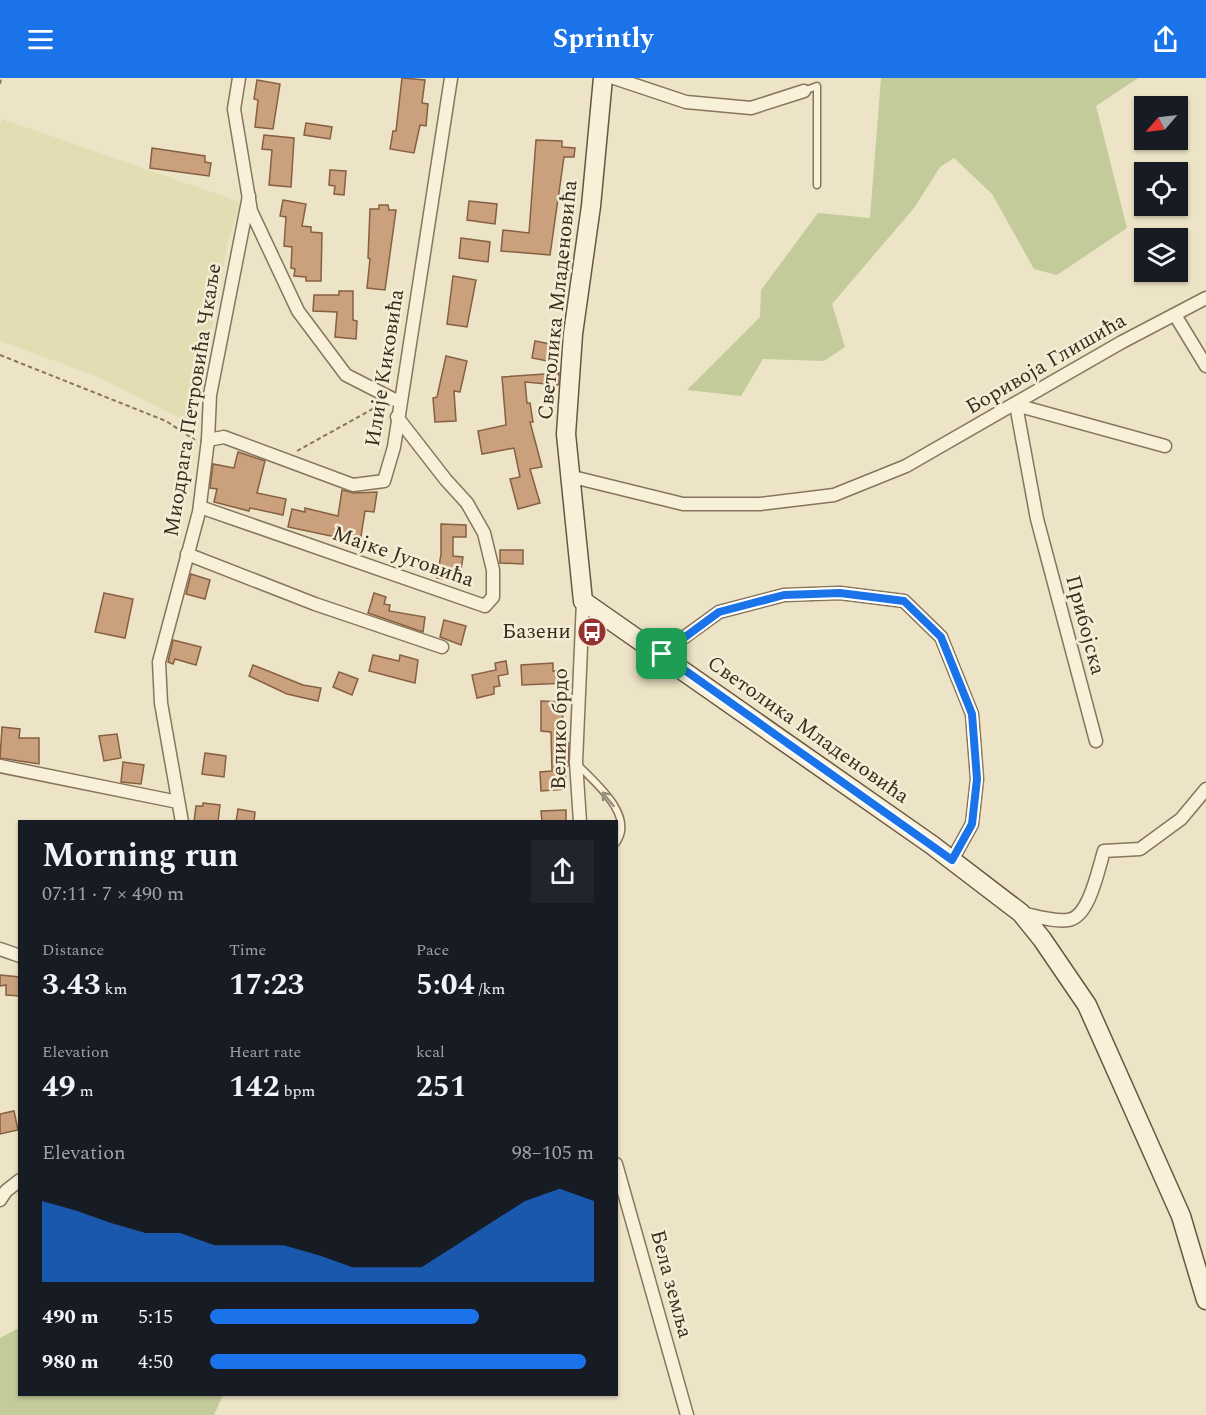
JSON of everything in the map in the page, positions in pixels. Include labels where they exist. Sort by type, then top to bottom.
[{"type":"street","points":[[239,78],[234,109],[251,211],[298,312],[346,375],[395,400]]},
{"type":"street","name":"Илије Киковића","points":[[208,440],[224,437],[353,485],[384,482],[394,447],[398,417],[395,400],[451,78]]},
{"type":"street","name":"Светолика Младеновића","points":[[603,78],[591,206],[573,334],[566,434],[583,601],[662,654],[952,860],[1021,913],[1042,939],[1091,1013],[1181,1216],[1206,1300]]},
{"type":"street","points":[[614,78],[686,102],[751,108],[804,90]]},
{"type":"street","name":"Миодрага Петровића Чкаље","points":[[182,820],[161,703],[159,662],[200,507],[208,440],[210,395],[249,196]]},
{"type":"street","name":"Боривоја Глишића","points":[[569,476],[683,504],[760,504],[834,495],[906,466],[1016,405],[1122,342],[1206,298]]},
{"type":"street","points":[[1175,315],[1206,366]]},
{"type":"street","points":[[1016,405],[1165,446]]},
{"type":"street","name":"Прибојска","points":[[1016,405],[1037,519],[1096,741]]},
{"type":"street","name":"Мајке Југовића","points":[[200,507],[485,606],[493,597],[493,570],[484,533],[467,503],[446,480],[398,417]]},
{"type":"street","points":[[187,554],[315,604],[442,647]]},
{"type":"street","points":[[662,654],[719,612],[784,595],[840,593],[904,601],[941,637],[972,714],[977,779],[972,824],[952,860]]},
{"type":"street","name":"Велико брдо","points":[[580,820],[576,762],[583,601]]},
{"type":"street","points":[[0,766],[178,802]]},
{"type":"street","points":[[1021,913],[1058,920],[1075,919],[1084,912],[1104,851],[1140,849],[1181,819],[1206,789]]},
{"type":"street","points":[[0,949],[18,955]]},
{"type":"street","name":"Бела земља","points":[[618,1171],[687,1415]]},
{"type":"street","points":[[0,1200],[6,1191],[18,1182]]},
{"type":"lane","points":[[804,90],[817,86],[817,185]]},
{"type":"lane","points":[[576,762],[619,814],[621,831],[618,838]]},
{"type":"path","points":[[0,84],[1,78]]},
{"type":"path","points":[[0,355],[166,421],[195,440]]},
{"type":"path","points":[[284,458],[395,400]]},
{"type":"shaded area","points":[[2,119],[240,202],[227,245],[195,420],[186,421],[96,376],[0,341],[0,126]]},
{"type":"green space","points":[[881,78],[1138,78],[1096,106],[1127,228],[1057,275],[1034,269],[992,194],[954,158],[940,167],[914,208],[832,304],[845,347],[824,361],[763,359],[741,396],[687,390],[760,317],[761,290],[818,213],[870,218]]},
{"type":"green space","points":[[18,1329],[18,1396],[223,1396],[214,1415],[0,1415],[0,1338]]},
{"type":"building","points":[[402,78],[425,80],[422,103],[428,104],[426,126],[420,125],[414,153],[390,149],[393,131],[396,131]]},
{"type":"building","points":[[257,80],[280,84],[273,129],[255,127],[258,100],[254,99]]},
{"type":"building","points":[[306,123],[332,127],[330,139],[304,135]]},
{"type":"building","points":[[264,135],[294,138],[291,187],[269,185],[272,150],[262,149]]},
{"type":"building","points":[[536,140],[562,141],[562,147],[575,148],[574,157],[564,157],[550,255],[501,251],[503,230],[529,233]]},
{"type":"building","points":[[152,148],[205,156],[205,162],[211,163],[209,176],[150,168]]},
{"type":"building","points":[[330,170],[346,171],[344,195],[334,194],[335,186],[329,185]]},
{"type":"building","points":[[283,200],[306,204],[302,226],[311,227],[311,232],[322,233],[321,281],[306,281],[306,277],[294,276],[295,269],[291,268],[292,247],[284,246],[286,217],[280,216]]},
{"type":"building","points":[[469,201],[497,204],[495,224],[467,220]]},
{"type":"building","points":[[379,205],[388,205],[389,210],[396,210],[385,290],[367,288],[370,259],[368,258],[370,209],[379,209]]},
{"type":"building","points":[[461,238],[490,242],[488,262],[459,258]]},
{"type":"building","points":[[453,276],[476,280],[467,327],[447,324]]},
{"type":"building","points":[[339,291],[353,291],[353,320],[357,321],[356,339],[335,337],[337,312],[313,311],[314,295],[339,295]]},
{"type":"building","points":[[535,341],[561,346],[558,363],[532,358]]},
{"type":"building","points":[[446,356],[467,361],[460,392],[454,391],[456,421],[435,422],[433,398],[437,397]]},
{"type":"building","points":[[559,373],[558,385],[525,382],[527,403],[530,403],[533,422],[530,422],[542,467],[530,469],[540,503],[518,509],[510,479],[520,477],[514,448],[482,454],[478,431],[506,425],[502,377]]},
{"type":"building","points":[[238,452],[265,461],[257,493],[286,499],[283,515],[250,508],[249,511],[214,502],[217,489],[210,488],[213,464],[234,468]]},
{"type":"building","points":[[342,490],[354,493],[377,492],[374,512],[365,511],[360,542],[288,527],[292,509],[305,512],[305,508],[338,516]]},
{"type":"building","points":[[441,524],[466,525],[466,537],[453,537],[453,556],[463,557],[459,582],[437,578],[441,554]]},
{"type":"building","points":[[500,550],[523,550],[523,564],[500,563]]},
{"type":"building","points":[[191,574],[210,580],[205,599],[186,594]]},
{"type":"building","points":[[104,593],[133,599],[125,638],[95,632]]},
{"type":"building","points":[[374,593],[386,597],[384,604],[390,605],[389,611],[425,617],[423,632],[368,613]]},
{"type":"building","points":[[444,620],[466,626],[461,645],[440,637]]},
{"type":"building","points":[[173,640],[201,647],[196,665],[175,659],[173,664],[168,662]]},
{"type":"building","points":[[373,655],[399,661],[400,655],[418,660],[415,683],[369,671]]},
{"type":"building","points":[[506,661],[508,674],[498,676],[500,686],[494,687],[494,694],[477,698],[472,675],[496,670],[495,663]]},
{"type":"building","points":[[553,663],[553,671],[566,671],[567,683],[522,685],[521,665]]},
{"type":"building","points":[[253,665],[303,685],[321,688],[318,701],[287,694],[249,676]]},
{"type":"building","points":[[339,672],[358,679],[352,695],[333,687]]},
{"type":"building","points":[[541,701],[563,702],[562,743],[569,743],[568,766],[565,767],[566,789],[541,791],[540,772],[552,771],[551,732],[541,731]]},
{"type":"building","points":[[2,727],[20,729],[19,738],[39,738],[39,764],[0,758]]},
{"type":"building","points":[[117,734],[121,758],[104,761],[99,736]]},
{"type":"building","points":[[205,753],[226,756],[224,777],[202,774]]},
{"type":"building","points":[[123,762],[144,765],[141,784],[121,782]]},
{"type":"building","points":[[203,803],[220,805],[218,820],[194,820],[196,806],[203,806]]},
{"type":"building","points":[[238,809],[255,812],[254,820],[236,820]]},
{"type":"building","points":[[566,810],[566,820],[542,820],[541,811]]},
{"type":"building","points":[[0,975],[18,977],[18,996],[6,995],[6,985],[0,986]]},
{"type":"building","points":[[14,1111],[18,1130],[0,1134],[0,1114]]},
{"type":"place","name":"Базени","points":[[592,632]]},
{"type":"route","points":[[840,593],[904,601],[941,637],[972,714],[977,779],[972,824],[952,860],[932,845],[662,654],[719,612],[784,595],[840,593]]}]
